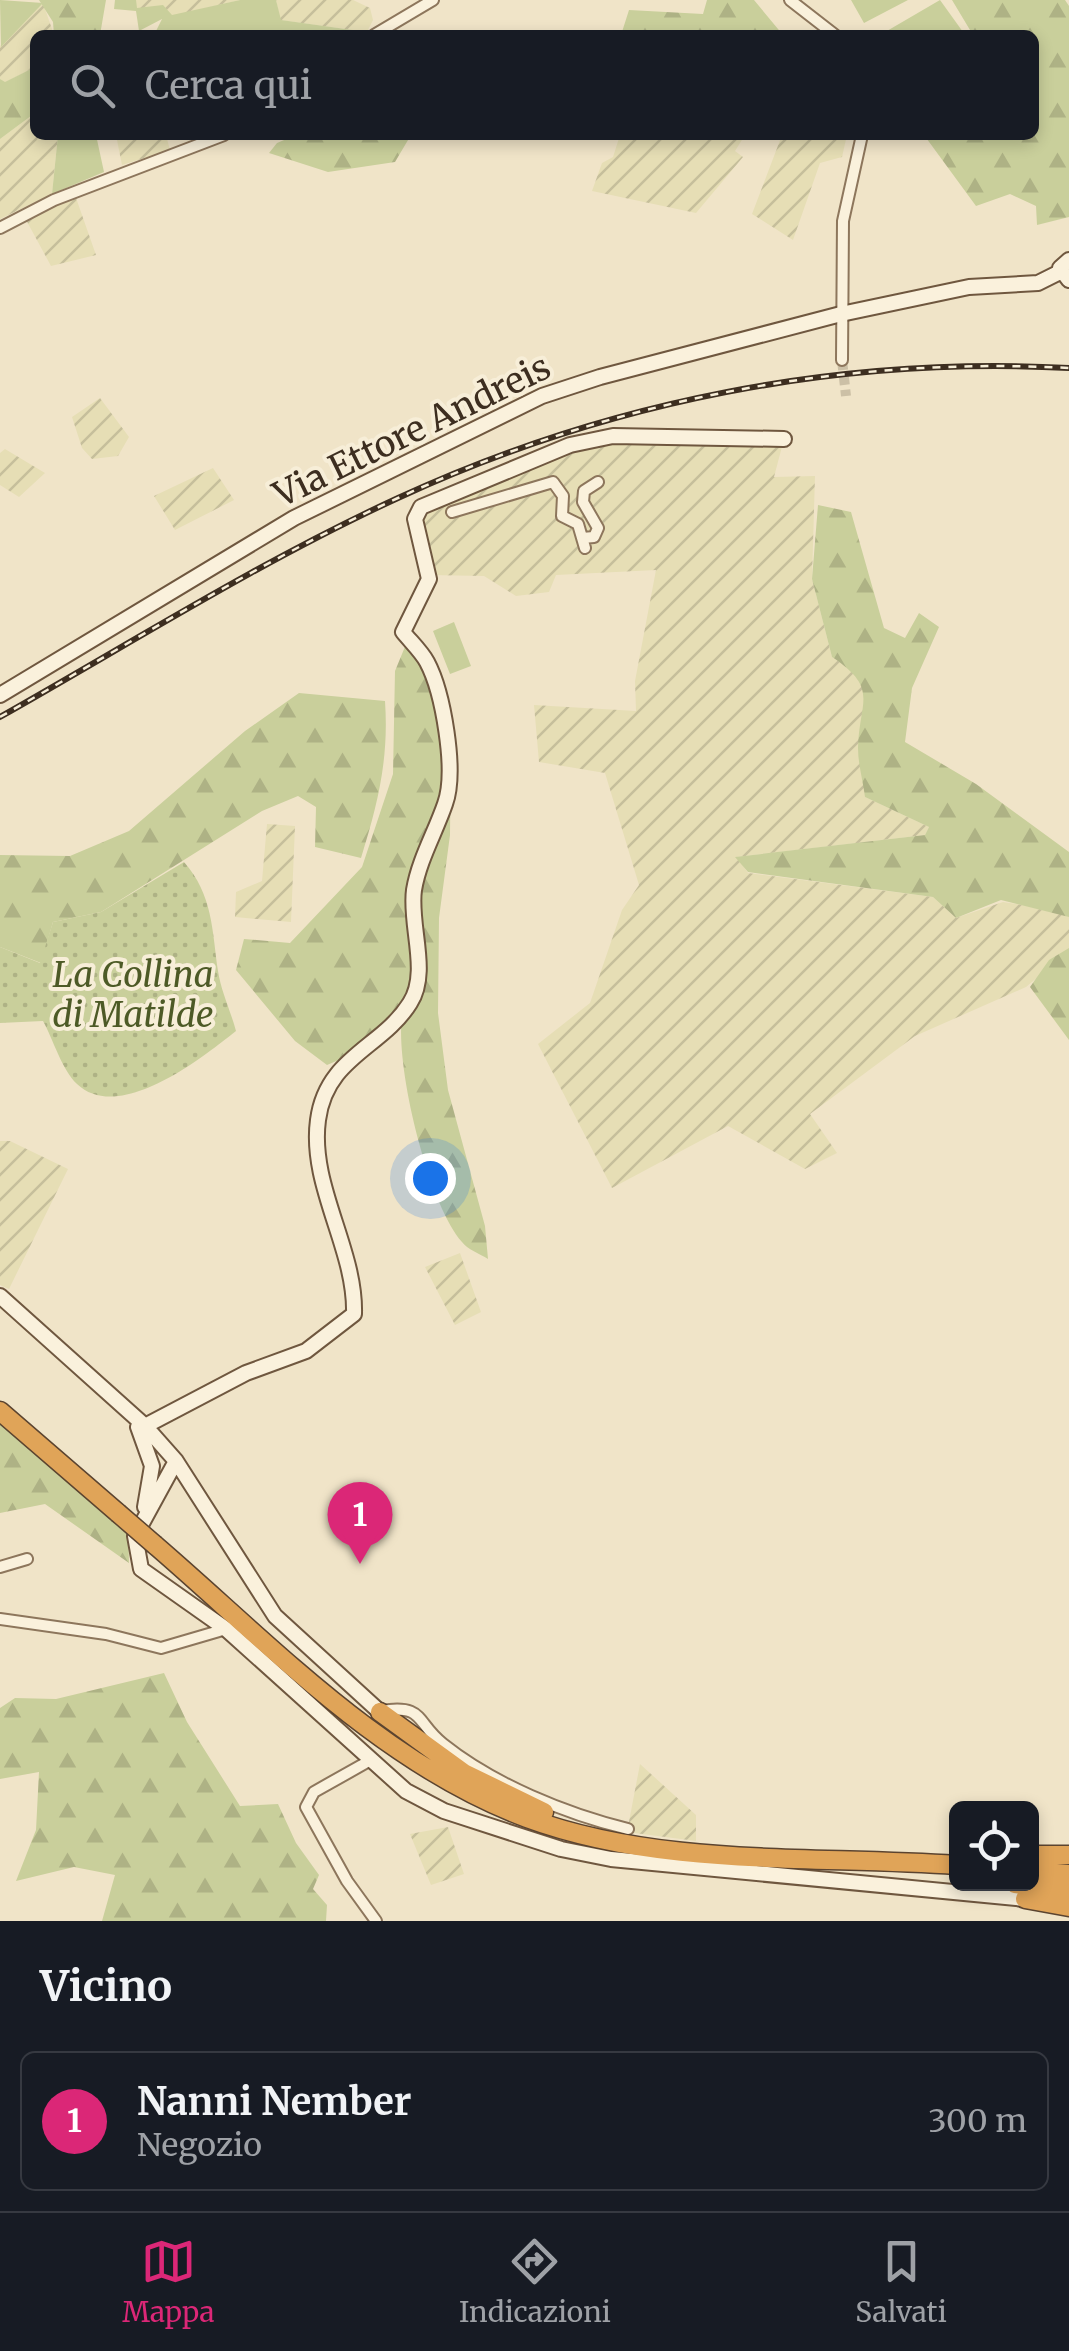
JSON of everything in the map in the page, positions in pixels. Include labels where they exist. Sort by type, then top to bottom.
[{"type":"highway","points":[[0,1411],[400,1752],[462,1790],[508,1810],[775,1864],[949,1876]]},
{"type":"highway","points":[[380,1712],[486,1786],[621,1834]]},
{"type":"highway","points":[[734,1856],[803,1852],[949,1854]]},
{"type":"highway","points":[[1039,1855],[1069,1855]]},
{"type":"highway","points":[[734,1856],[949,1866]]},
{"type":"highway","points":[[1039,1872],[1069,1874]]},
{"type":"highway","points":[[1020,1891],[1069,1907]]},
{"type":"highway","points":[[1039,1891],[1069,1891]]},
{"type":"street","points":[[382,30],[433,0]]},
{"type":"street","points":[[790,0],[829,30]]},
{"type":"street","points":[[0,228],[54,200],[211,140]]},
{"type":"street","points":[[842,360],[843,221],[861,140]]},
{"type":"street","name":"Via Ettore Andreis","points":[[0,694],[294,518],[498,415],[600,376],[841,314],[969,288],[1038,283],[1066,270]]},
{"type":"street","points":[[146,1426],[246,1373],[306,1351],[354,1314],[347,1256],[319,1156],[317,1123],[324,1094],[344,1064],[409,1006],[417,988],[414,887],[447,799],[446,728],[438,692],[426,661],[403,632],[429,580],[415,519],[422,507],[570,445],[613,436],[784,439]]},
{"type":"street","points":[[452,512],[553,482],[562,496],[562,516],[578,524],[584,543],[594,537],[598,528],[583,502],[584,492],[598,482]]},
{"type":"street","points":[[0,1296],[146,1426],[176,1461],[274,1616],[380,1712]]},
{"type":"street","points":[[128,1412],[149,1447],[151,1476],[134,1543],[140,1570],[226,1628],[406,1791],[444,1811],[561,1849],[611,1860],[753,1876],[949,1887]]},
{"type":"street","points":[[151,1476],[176,1461]]},
{"type":"street","points":[[143,1517],[176,1461]]},
{"type":"street","points":[[161,1489],[192,1488]]},
{"type":"street","points":[[0,1567],[26,1559]]},
{"type":"street","points":[[197,1641],[208,1616]]},
{"type":"street","points":[[0,1619],[93,1631],[162,1648],[197,1641],[226,1628]]},
{"type":"street","points":[[369,1760],[314,1792],[306,1807],[347,1881],[376,1921]]},
{"type":"shaded area","points":[[136,0],[240,0],[172,16],[136,8]]},
{"type":"shaded area","points":[[276,0],[353,0],[370,8],[373,20],[368,30],[352,30],[280,20]]},
{"type":"shaded area","points":[[43,3],[52,30],[30,30],[30,70],[4,83],[0,79],[0,46]]},
{"type":"shaded area","points":[[30,117],[30,140],[57,140],[52,194],[0,219],[0,139]]},
{"type":"shaded area","points":[[117,140],[167,140],[170,150],[122,165]]},
{"type":"shaded area","points":[[618,140],[742,140],[735,151],[743,157],[696,213],[592,191],[602,163],[613,157]]},
{"type":"shaded area","points":[[780,140],[846,140],[842,157],[820,163],[793,240],[752,214]]},
{"type":"shaded area","points":[[75,195],[96,255],[51,266],[25,218]]},
{"type":"shaded area","points":[[100,398],[129,437],[118,456],[92,459],[82,448],[72,417]]},
{"type":"shaded area","points":[[613,436],[784,439],[774,477],[815,476],[812,579],[832,657],[858,674],[866,696],[865,797],[929,827],[925,835],[737,857],[748,873],[933,897],[956,918],[1003,902],[1069,912],[1069,951],[1026,987],[915,1036],[810,1114],[837,1153],[805,1169],[728,1126],[612,1188],[538,1044],[590,1003],[622,910],[639,885],[605,773],[539,762],[534,705],[636,711],[635,681],[656,570],[556,575],[549,592],[516,596],[484,576],[428,575],[416,522],[421,507]]},
{"type":"shaded area","points":[[5,449],[45,473],[19,497],[0,485],[0,453]]},
{"type":"shaded area","points":[[213,468],[234,500],[175,530],[154,496]]},
{"type":"shaded area","points":[[267,824],[295,826],[291,922],[235,917],[236,892],[262,881]]},
{"type":"shaded area","points":[[0,1141],[10,1141],[68,1169],[9,1289],[0,1285]]},
{"type":"shaded area","points":[[460,1253],[481,1312],[455,1325],[425,1267]]},
{"type":"shaded area","points":[[640,1764],[696,1815],[696,1841],[627,1832]]},
{"type":"shaded area","points":[[448,1827],[464,1874],[431,1885],[410,1834]]},
{"type":"green space","points":[[0,0],[43,3],[1,47]]},
{"type":"green space","points":[[39,0],[106,0],[101,30],[54,30]]},
{"type":"green space","points":[[115,0],[136,0],[137,8],[163,5],[172,15],[240,0],[276,0],[281,20],[353,30],[156,30],[162,19],[139,30],[136,11],[114,9]]},
{"type":"green space","points":[[707,0],[754,0],[779,30],[623,30],[629,10],[703,14]]},
{"type":"green space","points":[[851,0],[908,0],[864,23]]},
{"type":"green space","points":[[940,0],[962,30],[889,30]]},
{"type":"green space","points":[[952,0],[1065,0],[1069,6],[1069,217],[1037,225],[1036,206],[1010,194],[976,206],[928,140],[1039,140],[1039,30],[970,30]]},
{"type":"green space","points":[[30,70],[30,117],[0,139],[0,79],[5,82]]},
{"type":"green space","points":[[57,140],[97,140],[104,172],[52,194]]},
{"type":"green space","points":[[408,140],[395,162],[328,172],[269,153],[277,143]]},
{"type":"green space","points":[[818,505],[851,512],[884,628],[905,638],[919,613],[939,627],[912,688],[905,742],[976,784],[1069,852],[1069,917],[1001,900],[956,918],[933,897],[748,872],[735,857],[925,835],[929,827],[865,797],[858,748],[862,687],[832,657],[812,579]]},
{"type":"green space","points":[[454,622],[471,666],[450,674],[433,631]]},
{"type":"green space","points":[[409,637],[416,641],[451,744],[450,835],[439,918],[438,1013],[448,1090],[485,1226],[488,1259],[464,1245],[449,1223],[426,1167],[409,1100],[402,1016],[369,1047],[327,1065],[295,1041],[236,970],[244,939],[290,943],[362,867],[393,774],[395,671]]},
{"type":"green space","points":[[299,693],[385,701],[381,781],[361,858],[315,847],[316,807],[298,796],[262,811],[101,912],[53,922],[41,963],[0,947],[0,855],[70,856],[129,831],[245,731]]},
{"type":"green space","name":"La Collina di Matilde","points":[[184,862],[206,900],[219,979],[236,1031],[160,1083],[115,1096],[94,1094],[72,1078],[43,1021],[0,1023],[0,947],[40,963],[53,922],[101,912]]},
{"type":"green space","points":[[1069,948],[1069,1040],[1030,987],[1049,960]]},
{"type":"green space","points":[[0,1417],[128,1530],[129,1563],[45,1504],[0,1513]]},
{"type":"green space","points":[[164,1673],[187,1722],[240,1806],[278,1804],[296,1843],[319,1875],[313,1889],[327,1905],[326,1921],[102,1921],[115,1875],[74,1867],[16,1881],[36,1830],[39,1772],[0,1779],[0,1708],[15,1698],[56,1699]]},
{"type":"tunnel","points":[[842,360],[846,396]]},
{"type":"railway","points":[[0,717],[246,575],[347,522],[478,464],[559,435],[642,411],[811,378],[983,366],[1069,368]]},
{"type":"place","name":"Nanni Nember","points":[[360,1564]]}]
